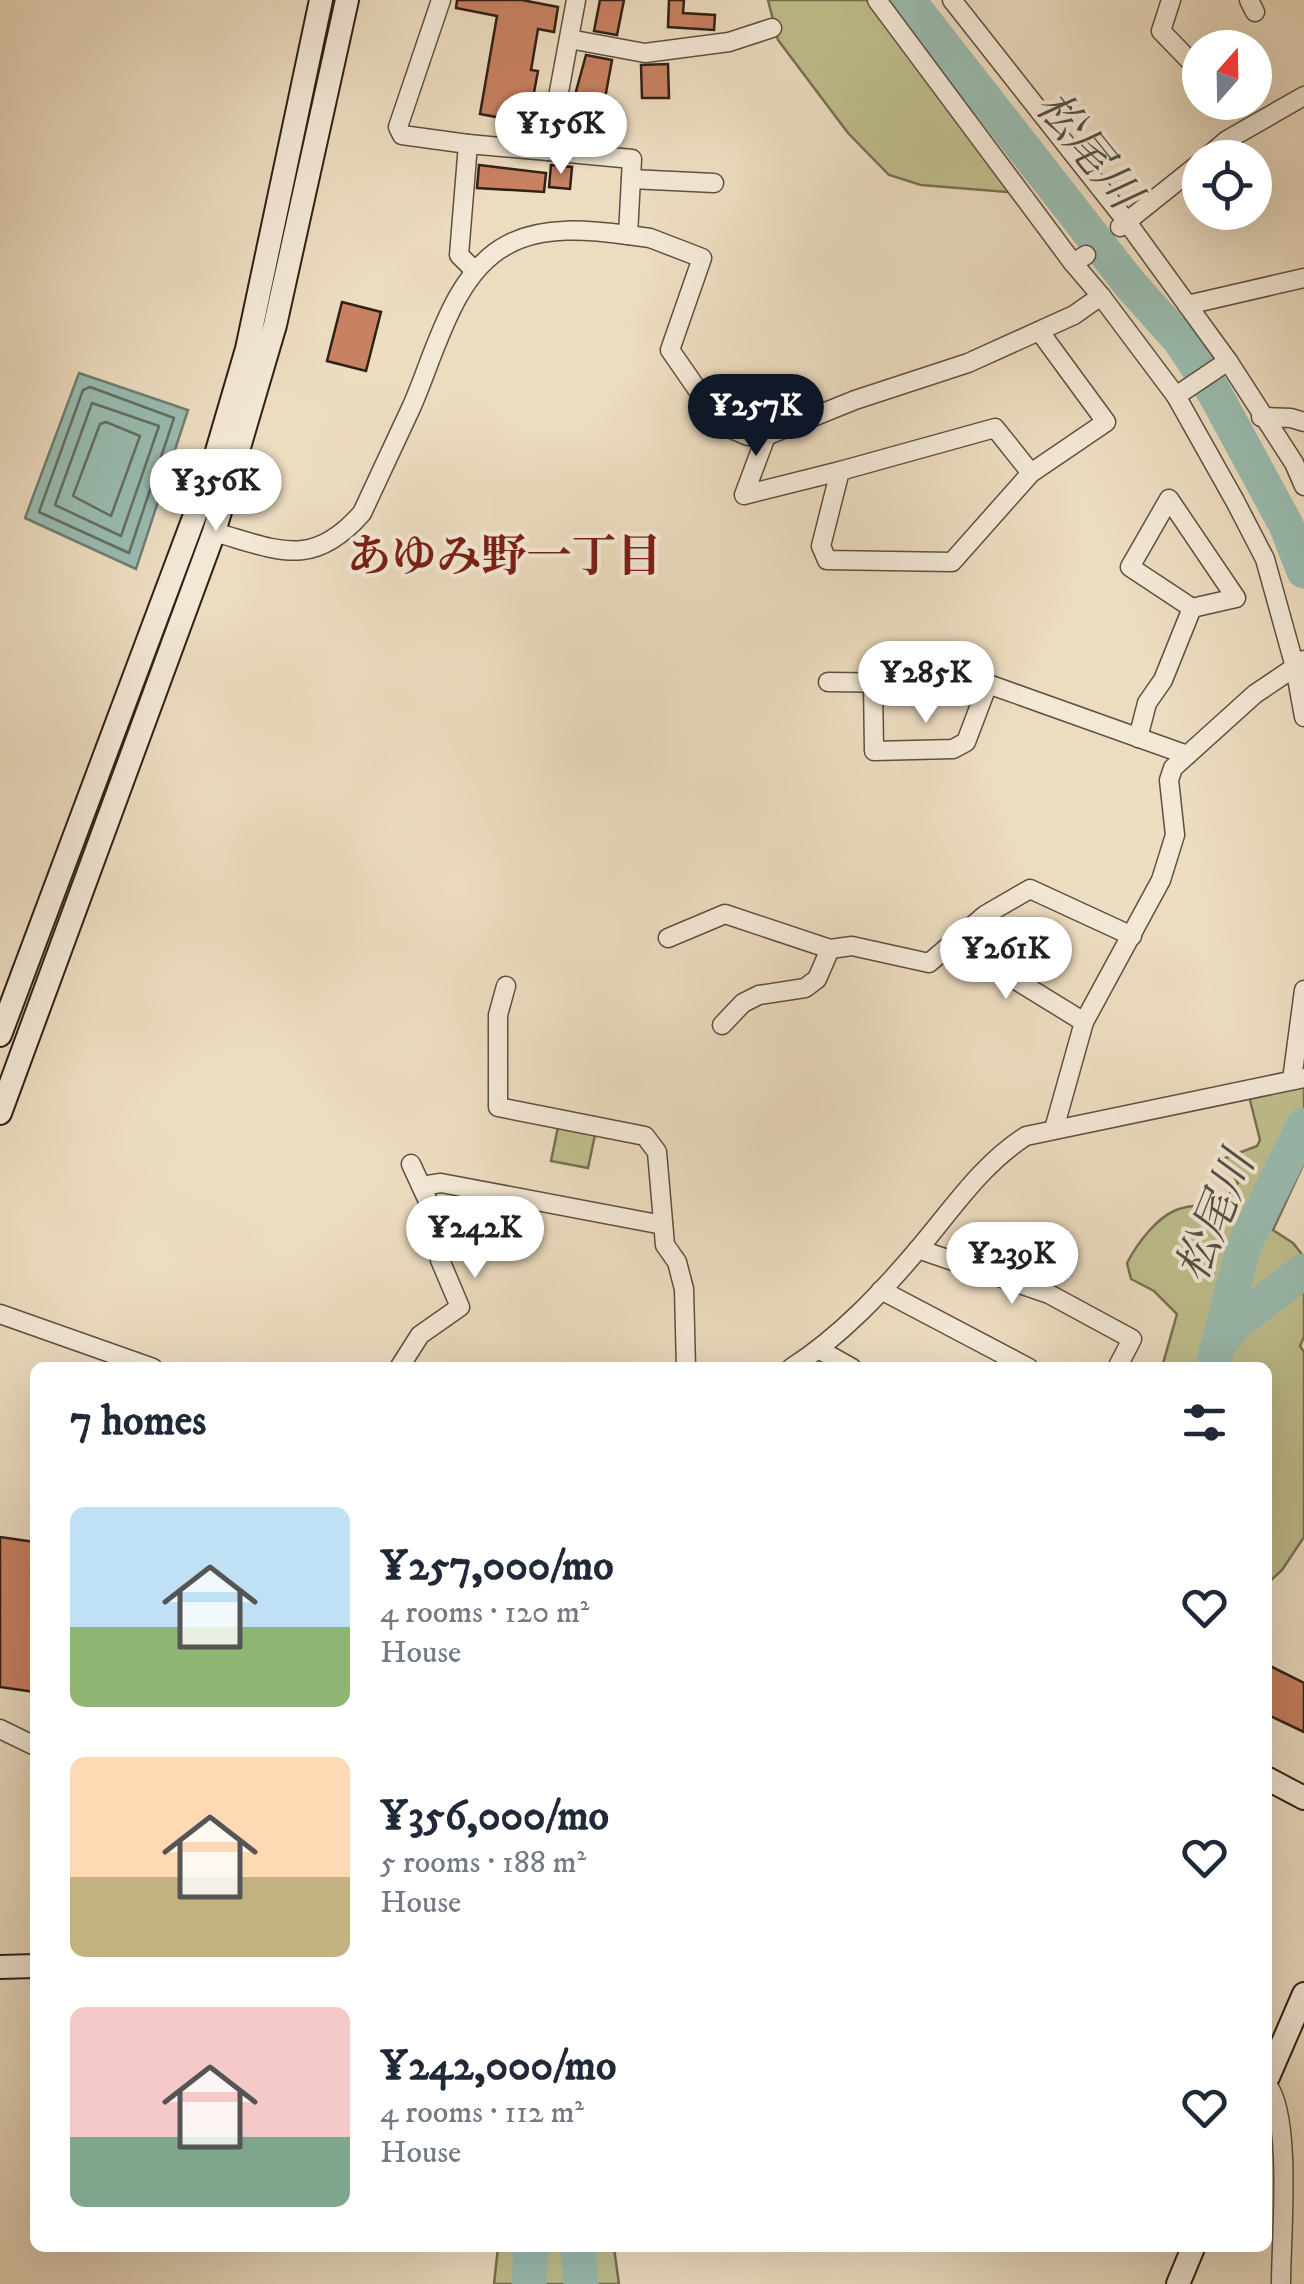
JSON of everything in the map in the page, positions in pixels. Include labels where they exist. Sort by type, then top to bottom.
[{"type":"street","points":[[0,1035],[210,475],[246,348],[321,0]]},
{"type":"street","points":[[0,1112],[214,532],[275,325],[347,0]]},
{"type":"street","points":[[441,0],[398,127],[402,136],[632,160],[628,234]]},
{"type":"street","points":[[548,151],[576,0]]},
{"type":"street","points":[[878,0],[1080,259],[1101,296],[1179,394],[1265,559],[1300,663],[1304,717]]},
{"type":"street","points":[[952,0],[1188,305],[1294,463],[1304,486]]},
{"type":"street","points":[[1169,1],[1161,31],[1182,54]]},
{"type":"street","points":[[568,39],[645,53],[728,42],[772,28]]},
{"type":"street","points":[[1231,140],[1304,96]]},
{"type":"street","points":[[468,144],[459,254],[475,271]]},
{"type":"street","points":[[1124,225],[1182,178]]},
{"type":"street","points":[[631,179],[714,182]]},
{"type":"street","points":[[214,532],[302,553],[343,534],[362,513],[444,329],[475,271],[505,246],[544,234],[573,230],[628,234],[702,258],[670,350],[722,425],[748,436],[766,436],[855,400],[968,363],[1040,332],[1101,296]]},
{"type":"street","points":[[1188,305],[1304,278]]},
{"type":"street","points":[[840,471],[820,546],[827,560],[952,562],[1031,473],[1106,422],[1040,332]]},
{"type":"street","points":[[1179,394],[1226,362]]},
{"type":"street","points":[[1261,418],[1304,422]]},
{"type":"street","points":[[766,436],[744,495],[995,428],[1031,473]]},
{"type":"street","points":[[1169,498],[1236,598],[1192,608],[1130,567],[1169,498]]},
{"type":"street","points":[[1138,738],[1147,703],[1163,680],[1192,608]]},
{"type":"street","points":[[1054,1128],[1084,1022],[1166,865],[1175,834],[1169,780],[1172,768],[1255,694],[1300,663]]},
{"type":"street","points":[[828,682],[988,684],[1187,755]]},
{"type":"street","points":[[873,682],[874,751],[953,749],[966,742],[988,684]]},
{"type":"street","points":[[668,938],[725,914],[830,949],[852,946],[929,963],[985,915],[1030,889],[1132,936]]},
{"type":"street","points":[[954,942],[1084,1022]]},
{"type":"street","points":[[722,1025],[743,1003],[759,995],[805,988],[817,980],[830,949]]},
{"type":"street","points":[[506,986],[498,1015],[498,1107],[645,1136],[657,1152],[665,1245],[677,1262],[684,1288],[686,1362]]},
{"type":"street","points":[[801,1362],[820,1350],[881,1290],[963,1193],[1006,1149],[1026,1136],[1299,1079],[1304,990]]},
{"type":"street","points":[[402,1362],[416,1329],[469,1304],[440,1260],[439,1224],[411,1164]]},
{"type":"street","points":[[421,1186],[440,1183],[663,1226]]},
{"type":"street","points":[[918,1249],[1048,1294],[1132,1339],[1120,1362]]},
{"type":"street","points":[[881,1290],[1017,1362]]},
{"type":"street","points":[[0,1314],[136,1362]]},
{"type":"street","points":[[820,1350],[841,1362]]},
{"type":"street","points":[[0,1729],[30,1744]]},
{"type":"street","points":[[1272,1781],[1304,1798]]},
{"type":"street","points":[[0,1967],[30,1966]]},
{"type":"street","points":[[1272,2068],[1304,1994]]},
{"type":"street","points":[[1272,2092],[1282,2130],[1281,2284]]},
{"type":"street","points":[[1178,2284],[1192,2252]]},
{"type":"shaded area","points":[[768,0],[871,0],[1011,186],[1007,192],[921,185],[889,175],[848,133],[778,40]]},
{"type":"shaded area","points":[[1304,1081],[1304,1163],[1273,1230],[1293,1243],[1304,1257],[1304,1337],[1300,1346],[1304,1352],[1304,1537],[1272,1579],[1272,1362],[1163,1362],[1177,1314],[1154,1291],[1131,1279],[1127,1263],[1161,1219],[1185,1207],[1223,1200],[1238,1183],[1223,1159],[1257,1146],[1260,1140],[1249,1096]]},
{"type":"shaded area","points":[[558,1127],[595,1135],[588,1168],[551,1161]]},
{"type":"shaded area","points":[[498,2252],[615,2252],[619,2284],[494,2284]]},
{"type":"water","points":[[79,373],[188,410],[136,569],[25,518]]},
{"type":"building","points":[[457,0],[522,0],[558,7],[554,32],[538,29],[531,70],[538,71],[532,103],[544,106],[539,130],[532,129],[532,133],[510,128],[512,120],[480,114],[497,16],[456,8]]},
{"type":"building","points":[[600,0],[624,0],[617,35],[594,31]]},
{"type":"building","points":[[669,0],[684,0],[683,13],[715,15],[714,30],[668,27]]},
{"type":"building","points":[[586,55],[612,60],[604,104],[616,105],[614,130],[585,127],[582,139],[564,135]]},
{"type":"building","points":[[668,64],[669,98],[642,98],[641,65]]},
{"type":"building","points":[[479,165],[546,173],[544,192],[477,188]]},
{"type":"building","points":[[551,165],[572,167],[570,189],[549,187]]},
{"type":"building","points":[[342,302],[381,312],[366,371],[327,361]]},
{"type":"building","points":[[0,1537],[30,1541],[30,1691],[0,1687]]},
{"type":"building","points":[[1272,1667],[1304,1683],[1304,1732],[1272,1717]]},
{"type":"waterway","name":"松尾川","points":[[908,0],[1129,283],[1180,340],[1214,392],[1286,525],[1304,571]]},
{"type":"waterway","name":"松尾川","points":[[1214,1362],[1244,1246],[1304,1125]]},
{"type":"waterway","name":"松尾川","points":[[1219,1344],[1238,1321],[1304,1271]]},
{"type":"waterway","name":"松尾川","points":[[529,2284],[531,2252]]},
{"type":"waterway","points":[[578,2252],[581,2284]]},
{"type":"district","name":"あゆみ野一丁目","points":[[504,555]]}]
